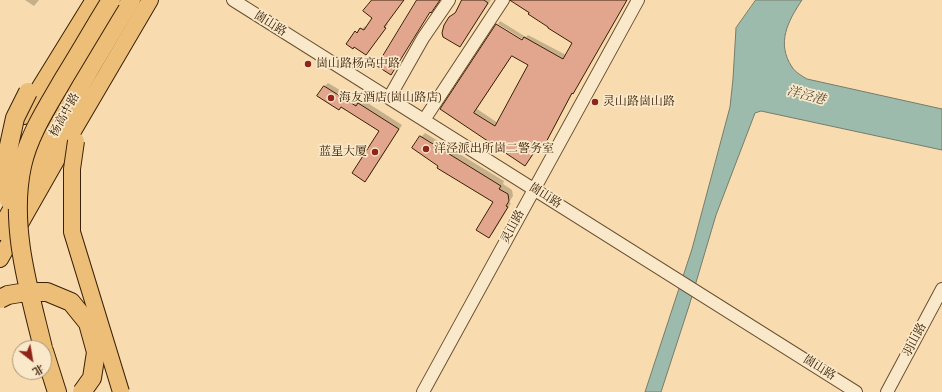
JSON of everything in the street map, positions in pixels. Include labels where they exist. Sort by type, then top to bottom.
[{"type":"highway","points":[[41,340],[21,255],[11,225],[8,188],[8,150],[15,118],[28,92],[84,0]]},
{"type":"highway","points":[[0,154],[95,0]]},
{"type":"highway","points":[[21,255],[18,212],[19,186],[22,165],[32,136],[48,105],[111,0]]},
{"type":"highway","name":"杨高中路","points":[[0,230],[91,67],[131,0]]},
{"type":"highway","points":[[0,144],[16,127]]},
{"type":"highway","points":[[0,299],[8,295],[26,292],[47,292],[71,302],[88,324],[96,352],[92,378],[82,392]]},
{"type":"highway","points":[[52,379],[55,390]]},
{"type":"main road","points":[[0,259],[150,0]]},
{"type":"main road","points":[[93,97],[76,141],[72,169],[72,232],[121,392]]},
{"type":"street","name":"崮山路","points":[[233,0],[856,392]]},
{"type":"street","points":[[388,98],[423,38],[449,0]]},
{"type":"street","points":[[424,120],[503,0]]},
{"type":"street","name":"灵山路","points":[[423,392],[638,0]]},
{"type":"street","name":"羽山路","points":[[887,392],[942,289]]},
{"type":"water","name":"洋泾港","points":[[756,0],[802,0],[788,24],[784,41],[787,58],[793,69],[807,79],[942,109],[942,150],[761,111],[755,113],[716,215],[689,306],[661,392],[645,392],[692,249],[730,107],[736,28]]},
{"type":"building","points":[[372,0],[404,0],[366,55],[354,47],[353,49],[346,44],[355,31],[357,33],[360,28],[364,30],[372,18],[363,11]]},
{"type":"building","points":[[417,0],[440,0],[431,13],[430,12],[391,75],[377,66]]},
{"type":"building","points":[[462,0],[484,0],[488,3],[460,47],[443,37],[442,33],[444,25],[449,17],[455,13]]},
{"type":"building","points":[[510,0],[627,0],[573,94],[572,93],[543,148],[539,145],[525,166],[440,109],[496,24],[522,40],[524,37],[563,59],[572,43],[548,28],[528,14],[529,13]],"holes":[[[512,56],[528,65],[495,126],[474,113]]]},
{"type":"building","name":"蓝星大厦","points":[[324,86],[356,106],[358,103],[399,129],[365,182],[352,173],[379,131],[341,107],[339,110],[317,96]]},
{"type":"building","points":[[420,136],[501,186],[499,189],[508,194],[509,201],[506,206],[508,207],[489,238],[476,230],[493,202],[437,168],[438,166],[412,148]]},
{"type":"place","name":"崮山路杨高中路","points":[[308,64]]},
{"type":"place","name":"海友酒店(崮山路店)","points":[[331,98]]},
{"type":"place","name":"灵山路崮山路","points":[[595,102]]},
{"type":"place","name":"洋泾派出所崮二警务室","points":[[426,149]]},
{"type":"place","name":"蓝星大厦","points":[[375,152]]}]
